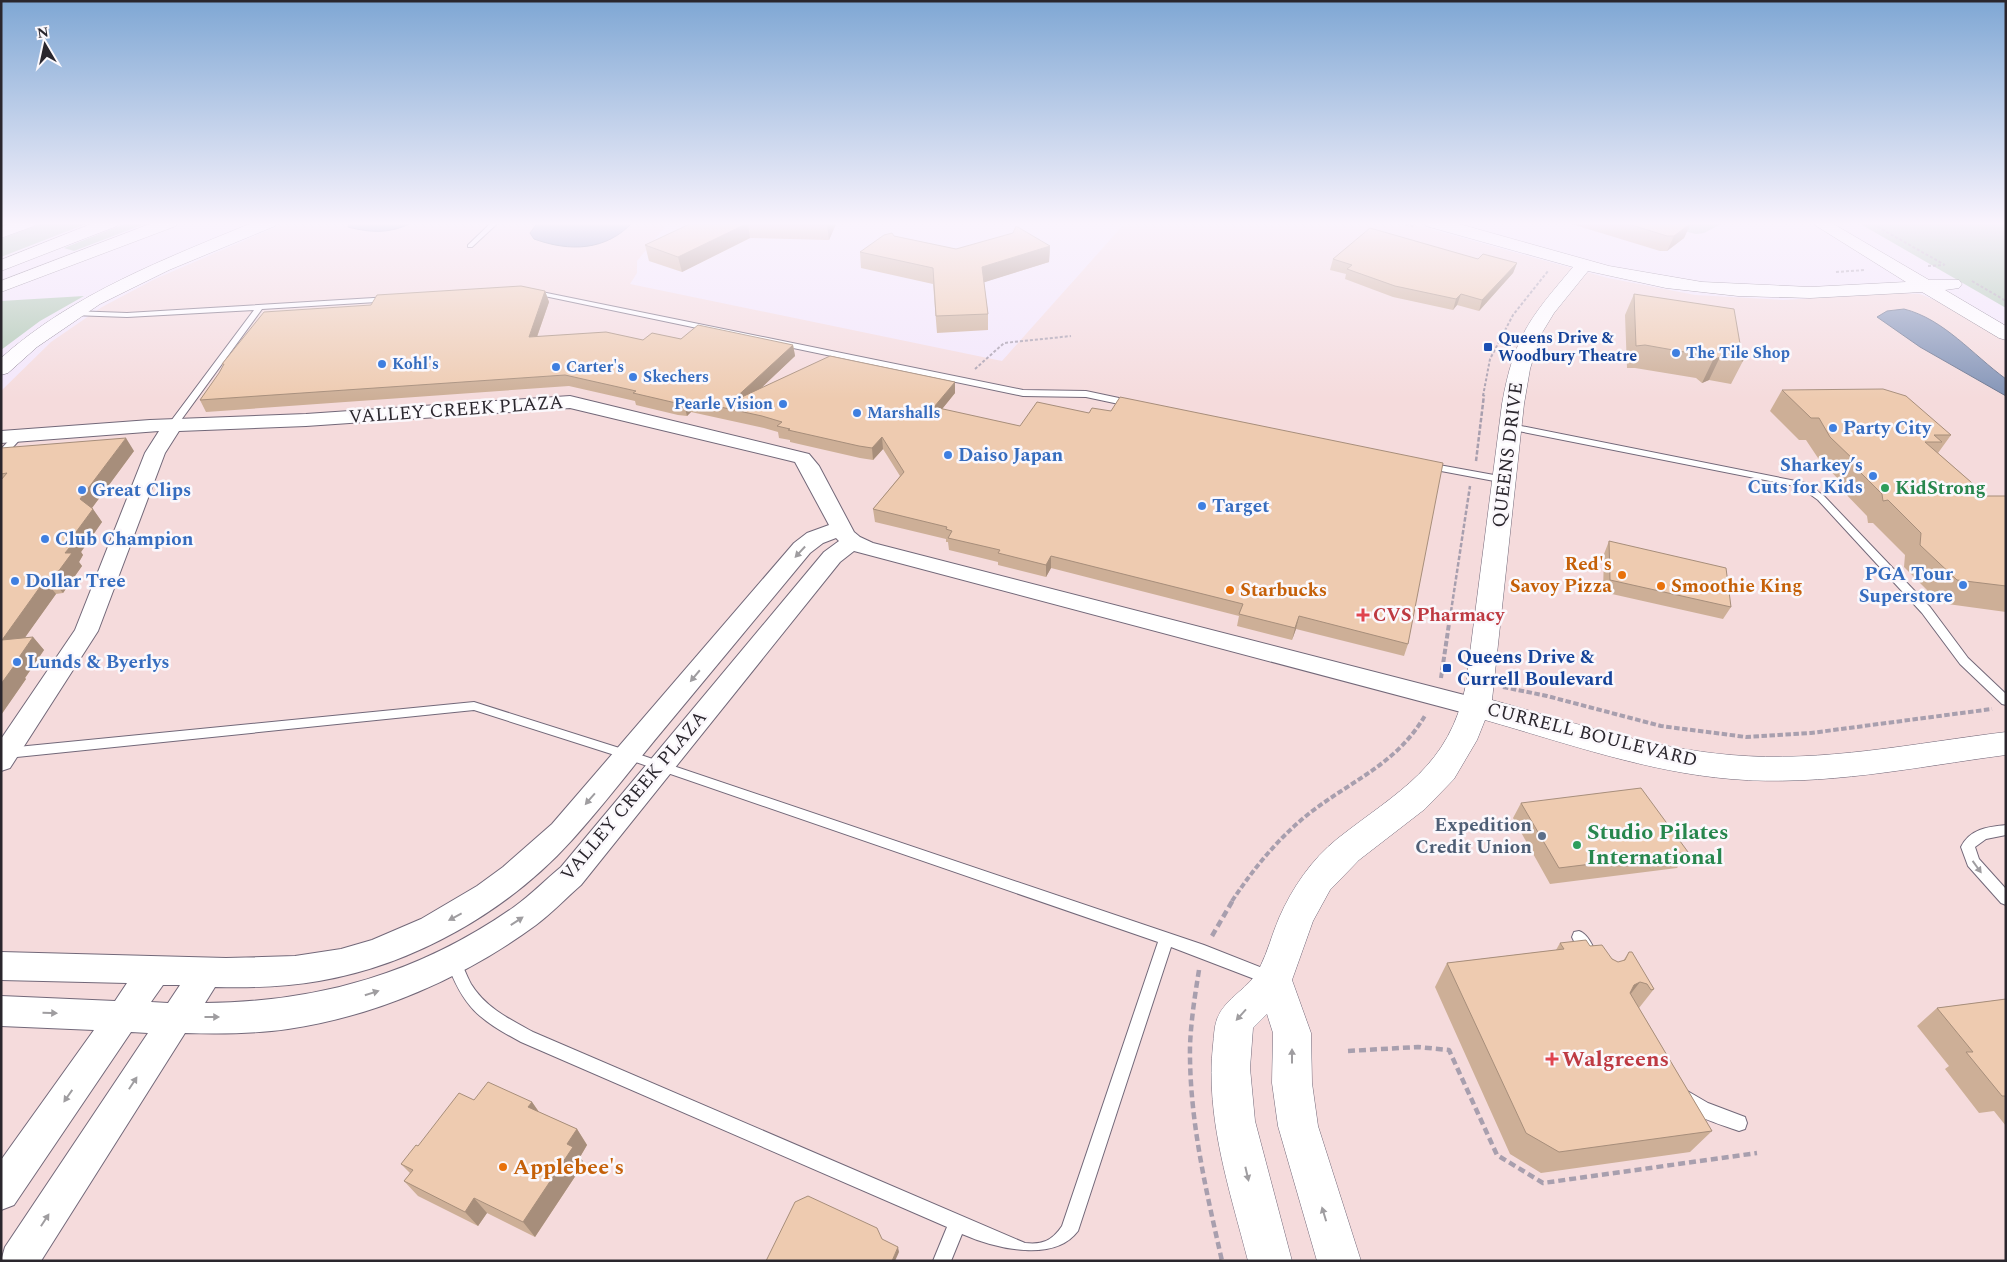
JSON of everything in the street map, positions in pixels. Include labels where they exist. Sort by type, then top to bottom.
[{"type":"main road","points":[[1,286],[15,281]]},
{"type":"main road","points":[[1,294],[30,281]]},
{"type":"main road","points":[[1,369],[33,340],[72,313],[132,281]]},
{"type":"main road","name":"QUEENS DRIVE","points":[[1270,1261],[1248,1180],[1235,1122],[1230,1068],[1235,1021],[1274,980],[1297,917],[1318,880],[1347,850],[1414,800],[1443,770],[1462,740],[1476,707],[1516,383],[1527,343],[1543,314],[1570,281]]},
{"type":"main road","points":[[1655,281],[1722,290],[1830,293],[1924,281]]},
{"type":"main road","points":[[1769,291],[1813,283],[1838,281]]},
{"type":"main road","points":[[1949,281],[2006,334]]},
{"type":"main road","points":[[1951,281],[2006,314]]},
{"type":"main road","name":"CURRELL BOULEVARD","points":[[1476,707],[1661,756],[1711,764],[1768,769],[1834,766],[2006,743]]},
{"type":"main road","points":[[1274,980],[1292,1033],[1292,1083],[1298,1126],[1339,1261]]},
{"type":"street","name":"VALLEY CREEK PLAZA","points":[[10,437],[173,425],[299,421],[574,402],[802,458],[809,466],[847,535]]},
{"type":"street","points":[[4,757],[86,631],[155,453],[173,425]]},
{"type":"street","name":"VALLEY CREEK PLAZA","points":[[1,966],[206,973],[270,973],[341,963],[386,949],[432,929],[492,893],[532,862],[562,832],[802,548],[815,538],[847,535]]},
{"type":"street","name":"VALLEY CREEK PLAZA","points":[[1,1011],[175,1017],[252,1017],[293,1013],[334,1004],[411,979],[490,938],[526,915],[571,876],[832,557],[847,535]]},
{"type":"street","points":[[847,535],[892,555],[1476,707]]},
{"type":"street","points":[[1,1192],[155,970]]},
{"type":"street","points":[[19,1261],[175,1017],[206,973]]},
{"type":"lane","points":[[522,291],[557,295],[1023,393],[1086,394],[1144,406]]},
{"type":"lane","points":[[72,313],[127,315],[400,298]]},
{"type":"lane","points":[[173,425],[260,307]]},
{"type":"lane","points":[[1511,427],[1783,480],[1809,488],[1926,610],[1964,661],[2006,701]]},
{"type":"lane","points":[[1,455],[10,437]]},
{"type":"lane","points":[[1414,463],[1505,480]]},
{"type":"lane","points":[[4,757],[470,706],[506,715],[661,766],[1166,939],[1274,980]]},
{"type":"lane","points":[[2006,830],[1977,836],[1971,840],[1968,847],[1973,862],[2006,899]]},
{"type":"lane","points":[[1579,936],[1596,966]]},
{"type":"lane","points":[[452,958],[460,979],[471,998],[488,1016],[513,1030],[1025,1252],[1035,1254],[1051,1250],[1064,1240],[1069,1231],[1166,939]]},
{"type":"lane","points":[[1672,1088],[1703,1109],[1739,1123]]},
{"type":"lane","points":[[942,1261],[958,1223]]},
{"type":"path","points":[[1476,463],[1478,421],[1491,355],[1513,315],[1541,281]]},
{"type":"path","points":[[1954,281],[2006,301]]},
{"type":"path","points":[[965,381],[1000,345],[1013,341],[1071,336]]},
{"type":"path","points":[[1441,676],[1470,486]]},
{"type":"path","points":[[1530,692],[1661,726],[1746,737],[1811,733],[1987,710]]},
{"type":"path","points":[[1215,928],[1254,870],[1291,829],[1311,812],[1392,758],[1409,742],[1422,724]]},
{"type":"path","points":[[1198,974],[1191,1048],[1190,1083],[1199,1160],[1222,1261]]},
{"type":"path","points":[[1348,1051],[1418,1046],[1449,1050],[1496,1155],[1542,1184],[1757,1153]]},
{"type":"shaded area","points":[[151,281],[632,281],[630,284],[1002,361],[1073,281],[1623,281],[1695,295],[1783,300],[1898,293],[1920,294],[1947,305],[2006,340],[2006,1261],[1,1261],[1,391],[51,342],[102,307]]},
{"type":"green space","points":[[1959,281],[2006,281],[2006,308]]},
{"type":"green space","points":[[84,296],[40,321],[1,350],[1,301]]},
{"type":"water","points":[[1904,309],[1919,314],[1945,329],[2006,379],[2006,396],[1920,347],[1877,317],[1887,311]]},
{"type":"building","points":[[934,281],[984,281],[988,314],[936,316]]},
{"type":"building","points":[[1381,281],[1500,281],[1482,300],[1461,294],[1456,299],[1395,286]]},
{"type":"building","points":[[521,286],[545,291],[529,337],[606,332],[643,340],[652,333],[681,339],[698,325],[793,345],[731,402],[830,356],[955,382],[934,407],[1020,426],[1037,402],[1089,413],[1092,408],[1111,411],[1120,397],[1443,463],[1408,644],[1299,616],[1295,628],[1239,614],[1243,604],[1051,556],[1046,565],[998,553],[1000,550],[948,538],[952,531],[946,529],[947,527],[873,509],[904,472],[882,437],[872,448],[859,446],[788,430],[790,429],[777,426],[782,422],[762,416],[688,400],[684,404],[676,403],[633,393],[636,391],[565,375],[200,400],[219,373],[224,364],[222,364],[264,312],[371,305],[377,295]]},
{"type":"building","points":[[1634,294],[1734,309],[1743,361],[1720,357],[1713,360],[1707,356],[1645,345],[1636,346]]},
{"type":"building","points":[[1883,389],[1906,396],[1951,435],[1934,435],[1942,442],[1925,442],[1987,496],[2006,496],[2006,586],[1957,580],[1920,545],[1921,533],[1888,500],[1883,501],[1882,494],[1853,465],[1855,461],[1830,437],[1819,418],[1811,418],[1782,390]]},
{"type":"building","points":[[126,438],[80,499],[93,509],[68,543],[74,542],[65,553],[72,553],[52,580],[45,580],[2,640],[33,637],[1,684],[1,480],[7,473],[1,474],[1,448]]},
{"type":"building","points":[[1609,541],[1726,568],[1731,607],[1610,580]]},
{"type":"building","points":[[1641,788],[1688,852],[1559,868],[1521,803]]},
{"type":"building","name":"Walgreens","points":[[1586,940],[1590,946],[1602,945],[1612,959],[1618,962],[1625,960],[1629,952],[1632,952],[1654,989],[1651,990],[1647,984],[1640,982],[1634,985],[1630,993],[1712,1131],[1559,1152],[1526,1133],[1447,963],[1564,949],[1560,943]]},
{"type":"building","points":[[2006,999],[2006,1096],[2002,1096],[1966,1052],[1973,1052],[1937,1008]]},
{"type":"building","name":"Applebee's","points":[[488,1082],[532,1102],[528,1107],[577,1129],[567,1144],[573,1147],[523,1222],[474,1198],[465,1212],[404,1181],[413,1170],[401,1164],[416,1145],[418,1146],[459,1093],[474,1100]]},
{"type":"building","points":[[808,1196],[877,1228],[882,1239],[898,1247],[892,1261],[766,1261],[795,1202]]},
{"type":"place","name":"Queens Drive & Woodbury Theatre","points":[[1488,347]]},
{"type":"place","name":"The Tile Shop","points":[[1676,353]]},
{"type":"place","name":"Kohl's","points":[[382,364]]},
{"type":"place","name":"Carter's","points":[[556,367]]},
{"type":"place","name":"Skechers","points":[[633,377]]},
{"type":"place","name":"Pearle Vision","points":[[783,404]]},
{"type":"place","name":"Marshalls","points":[[857,413]]},
{"type":"place","name":"Party City","points":[[1833,428]]},
{"type":"place","name":"Daiso Japan","points":[[948,455]]},
{"type":"place","name":"Sharkey’s Cuts for Kids","points":[[1873,476]]},
{"type":"place","name":"KidStrong","points":[[1885,488]]},
{"type":"place","name":"Great Clips","points":[[82,490]]},
{"type":"place","name":"Target","points":[[1202,506]]},
{"type":"place","name":"Club Champion","points":[[45,539]]},
{"type":"place","name":"Red's Savoy Pizza","points":[[1622,575]]},
{"type":"place","name":"Dollar Tree","points":[[15,581]]},
{"type":"place","name":"PGA Tour Superstore","points":[[1963,585]]},
{"type":"place","name":"Smoothie King","points":[[1661,586]]},
{"type":"place","name":"Starbucks","points":[[1230,590]]},
{"type":"place","name":"CVS Pharmacy","points":[[1363,615]]},
{"type":"place","name":"Lunds & Byerlys","points":[[17,662]]},
{"type":"place","name":"Queens Drive & Currell Boulevard","points":[[1447,668]]},
{"type":"place","name":"Expedition Credit Union","points":[[1542,836]]},
{"type":"place","name":"Studio Pilates International","points":[[1577,845]]},
{"type":"place","name":"Walgreens","points":[[1552,1059]]},
{"type":"place","name":"Applebee's","points":[[503,1167]]}]
